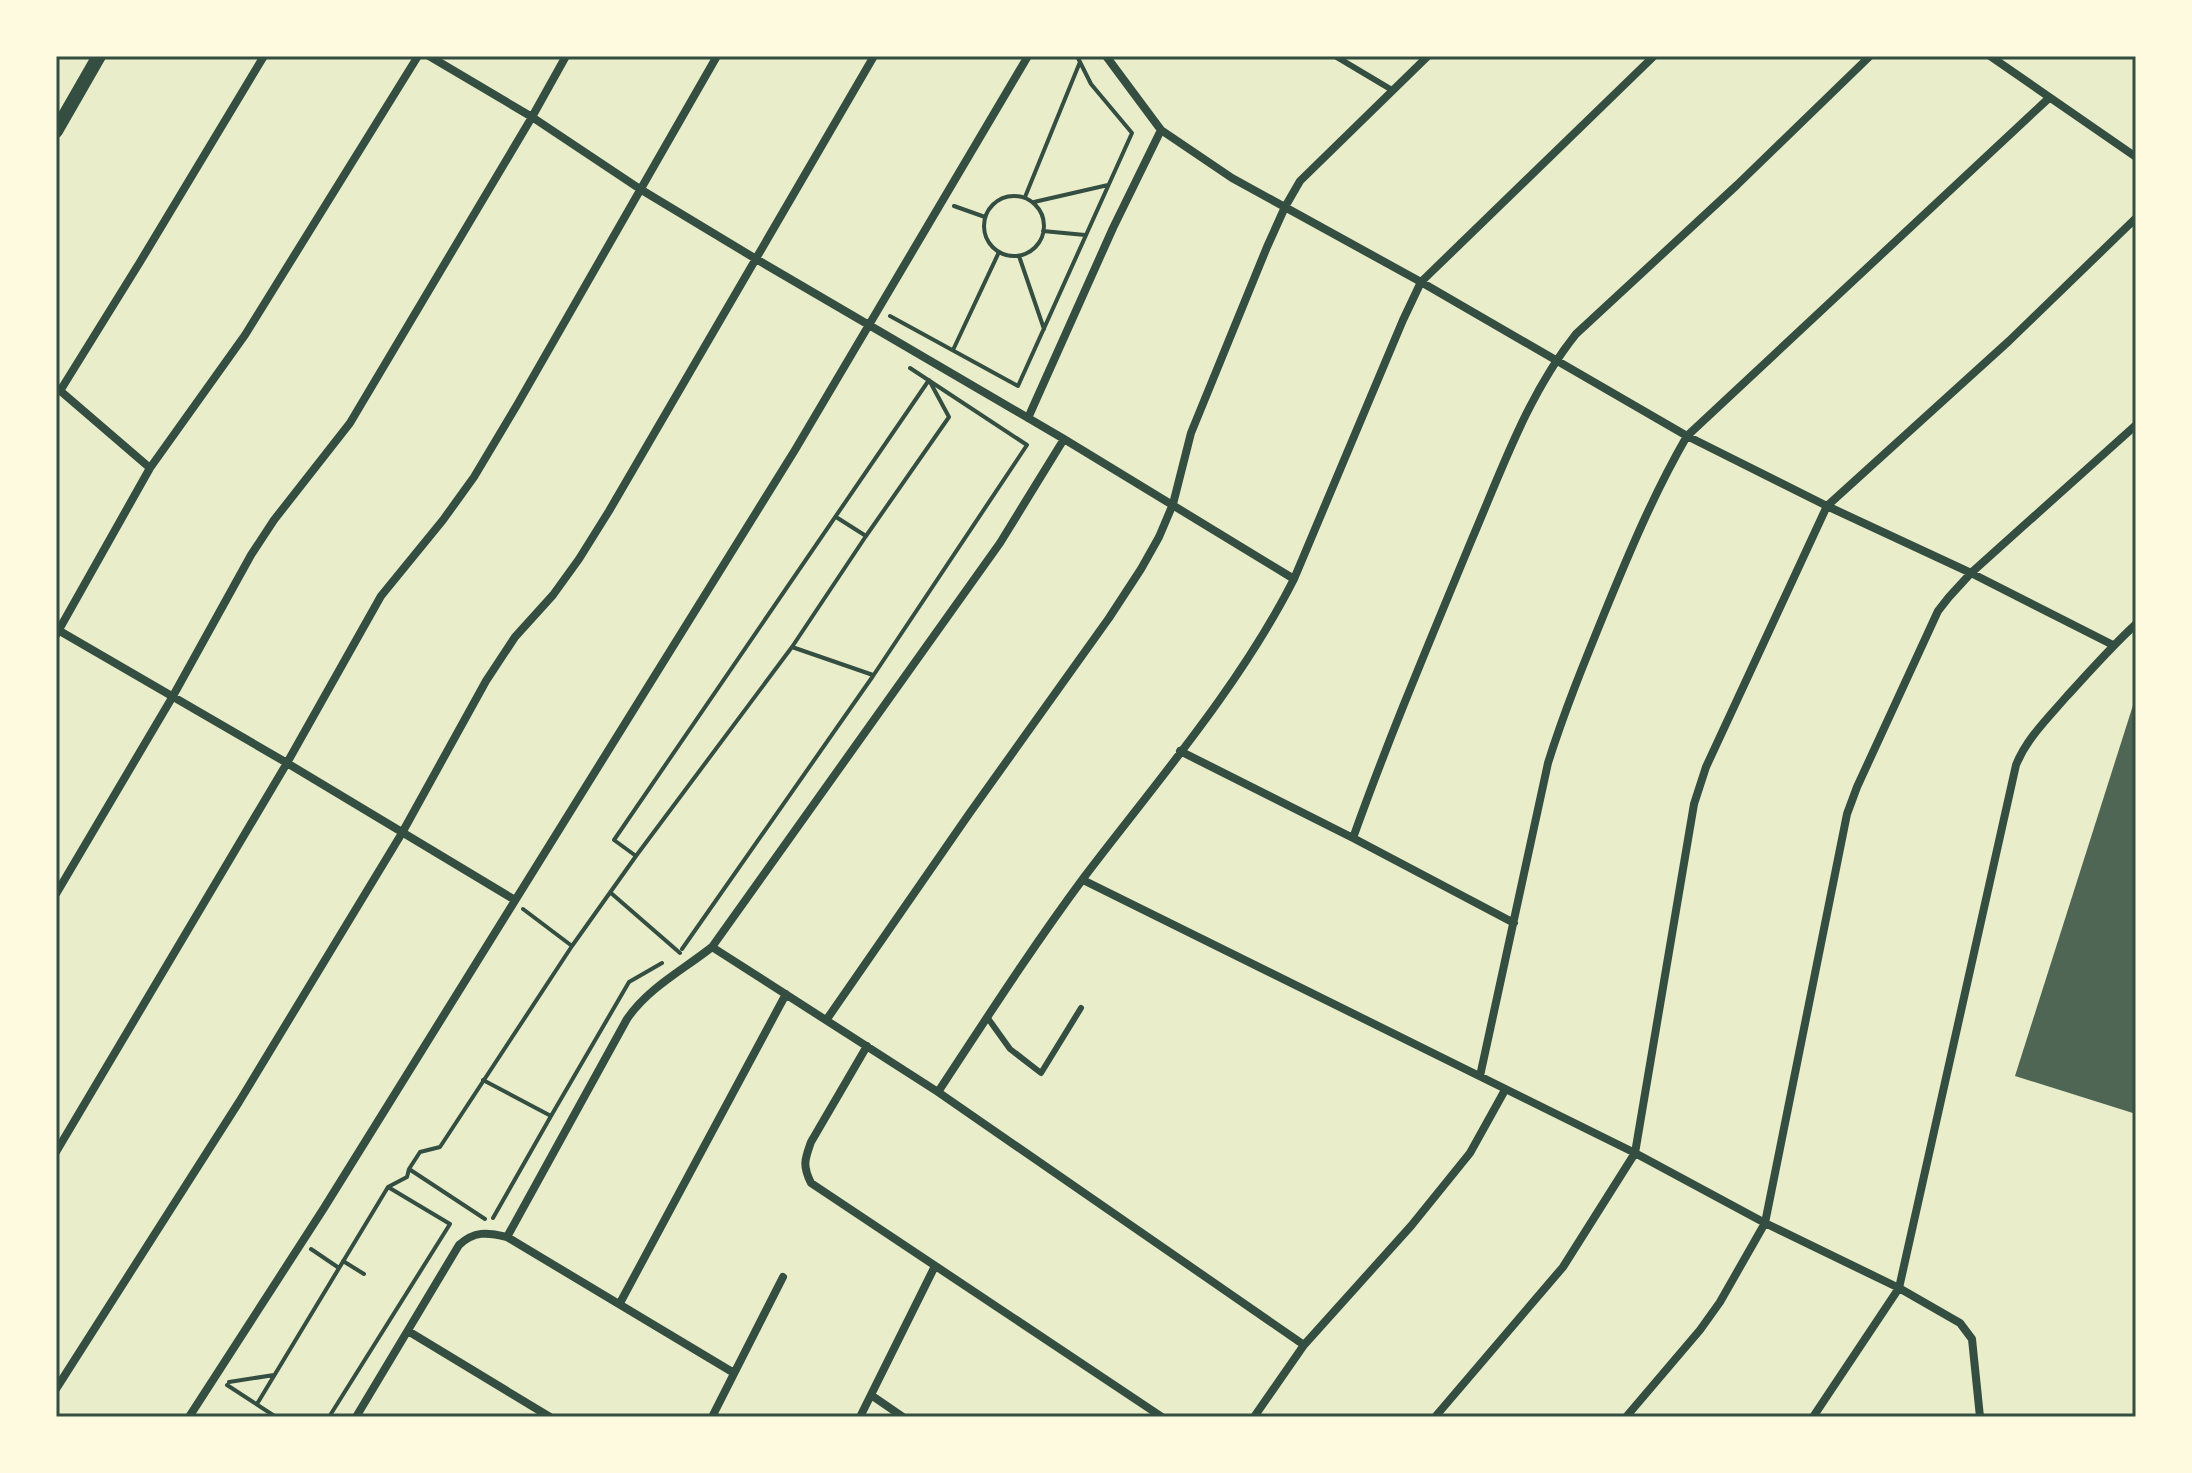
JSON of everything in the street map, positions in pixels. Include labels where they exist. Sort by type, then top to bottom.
[{"type":"street","points":[[56,131],[99,56]]},
{"type":"street","points":[[150,468],[58,390],[140,262],[264,56]]},
{"type":"street","points":[[418,56],[245,335],[150,468],[57,633],[287,763],[518,904]]},
{"type":"street","points":[[429,56],[532,117],[640,189],[1064,439],[1294,579]]},
{"type":"street","points":[[56,894],[173,696],[251,555],[274,520],[350,423],[566,56]]},
{"type":"street","points":[[56,1152],[287,763],[381,596],[474,477],[717,56]]},
{"type":"street","points":[[56,1389],[239,1102],[402,833],[486,681],[515,637],[553,595],[579,559],[874,56]]},
{"type":"street","points":[[189,1417],[518,904],[871,325],[1028,56]]},
{"type":"street","points":[[1106,56],[1161,130],[1232,178],[1421,282],[1687,436],[2113,645]]},
{"type":"street","points":[[827,1019],[1141,569],[1173,504],[1191,433],[1261,261],[1300,181],[1428,56]]},
{"type":"street","points":[[938,1092],[1083,880],[1242,669],[1273,620],[1294,579],[1421,282],[1654,56]]},
{"type":"street","points":[[1353,838],[1382,756],[1477,528],[1536,394],[1556,359],[1576,334],[1870,56]]},
{"type":"street","points":[[1990,56],[2136,157]]},
{"type":"street","points":[[1480,1076],[1559,725],[1664,475],[1687,436],[2049,98]]},
{"type":"street","points":[[1028,418],[1113,228],[1161,130]]},
{"type":"street","points":[[1435,1417],[1563,1267],[1635,1153],[1700,781],[1827,506],[2009,341],[2136,218]]},
{"type":"street","points":[[1626,1417],[1706,1322],[1765,1223],[1851,801],[1938,611],[1971,573],[2136,425]]},
{"type":"street","points":[[507,1237],[636,1005],[712,947],[1000,543],[1064,439]]},
{"type":"street","points":[[1813,1417],[1899,1288],[2016,765],[2038,728],[2136,624]]},
{"type":"street","points":[[1180,751],[1514,923]]},
{"type":"street","points":[[1083,880],[1635,1153],[1765,1223],[1899,1288],[1960,1323],[1972,1339],[1980,1417]]},
{"type":"street","points":[[712,947],[938,1092],[1304,1345]]},
{"type":"street","points":[[620,1303],[786,994]]},
{"type":"street","points":[[867,1046],[811,1142],[805,1158],[805,1171],[811,1183],[1162,1417]]},
{"type":"street","points":[[1254,1417],[1304,1345],[1445,1186],[1470,1153],[1505,1090]]},
{"type":"street","points":[[356,1417],[459,1245],[476,1233],[507,1237],[734,1373]]},
{"type":"street","points":[[860,1417],[935,1266]]},
{"type":"street","points":[[712,1417],[783,1277]]},
{"type":"street","points":[[408,1331],[550,1417]]},
{"type":"street","points":[[871,1395],[903,1417]]},
{"type":"lane","points":[[1335,56],[1392,90]]},
{"type":"lane","points":[[987,1017],[1010,1049],[1041,1073],[1081,1008]]},
{"type":"path","points":[[890,315],[1018,386],[1132,133],[1091,84],[1077,56]]},
{"type":"path","points":[[1025,197],[1080,62]]},
{"type":"path","points":[[1034,202],[1108,185]]},
{"type":"path","points":[[1006,197],[1025,197],[1034,202],[1044,218],[1043,231],[1036,246],[1019,256],[999,252],[986,237],[985,217],[990,208],[1006,197]]},
{"type":"path","points":[[954,206],[985,217]]},
{"type":"path","points":[[1043,231],[1086,235]]},
{"type":"path","points":[[953,350],[999,252]]},
{"type":"path","points":[[1019,256],[1044,329]]},
{"type":"path","points":[[409,1169],[486,1220],[495,1218],[629,982],[680,953],[873,676],[1027,445],[907,366]]},
{"type":"path","points":[[636,856],[614,840],[929,380]]},
{"type":"path","points":[[276,1417],[257,1404],[388,1187],[407,1177],[420,1152],[440,1147],[572,946],[792,647],[949,417],[929,380]]},
{"type":"path","points":[[836,517],[866,536]]},
{"type":"path","points":[[792,647],[873,676]]},
{"type":"path","points":[[611,893],[680,953]]},
{"type":"path","points":[[518,904],[572,946]]},
{"type":"path","points":[[483,1080],[551,1116]]},
{"type":"path","points":[[329,1417],[450,1224],[388,1187]]},
{"type":"path","points":[[308,1247],[339,1268]]},
{"type":"path","points":[[343,1261],[364,1274]]},
{"type":"path","points":[[223,1382],[274,1375]]},
{"type":"building","points":[[2136,699],[2136,1114],[2015,1076]]}]
